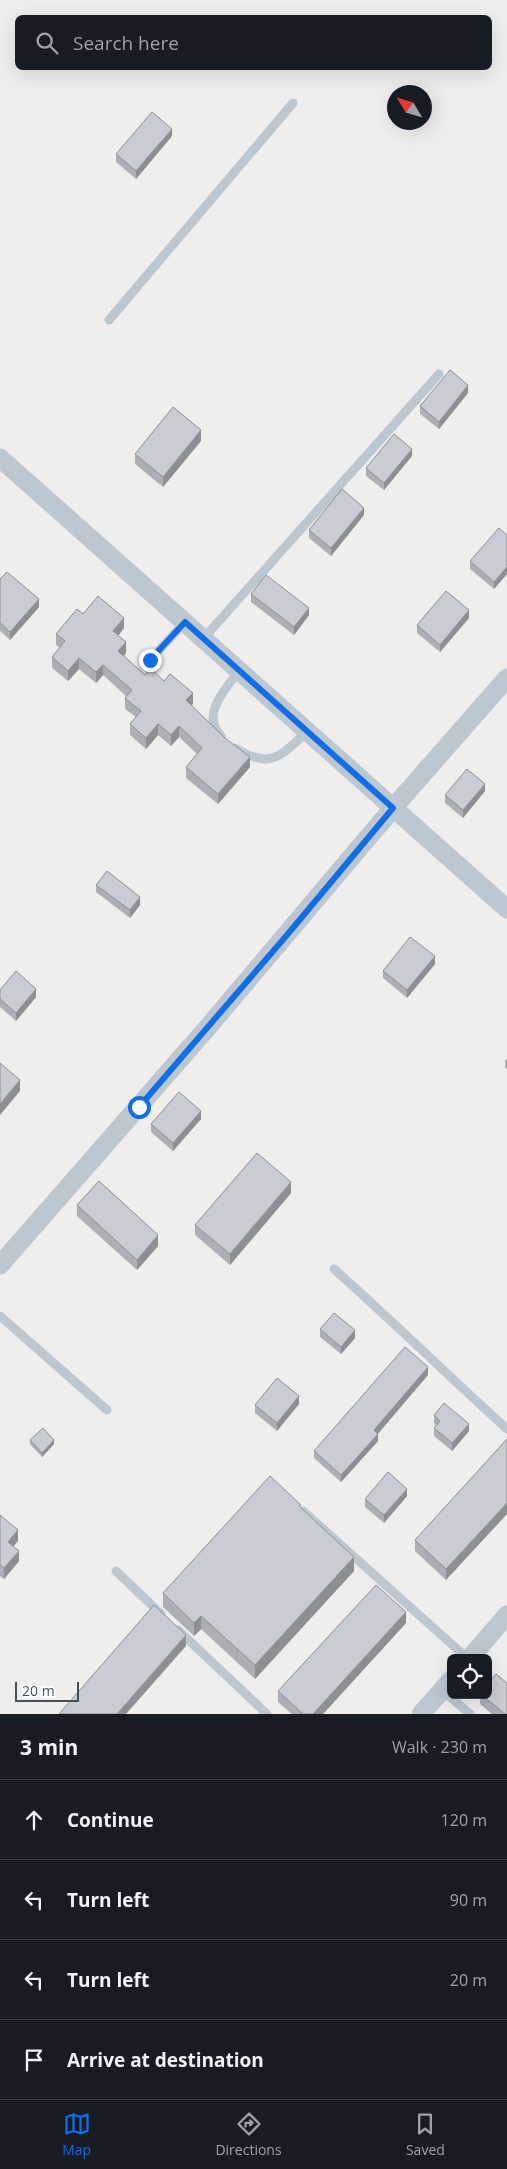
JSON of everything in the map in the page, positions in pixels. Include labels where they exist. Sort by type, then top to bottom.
[{"type":"street","points":[[0,458],[507,909]]},
{"type":"street","points":[[0,1265],[269,956],[393,808],[507,678]]},
{"type":"street","points":[[472,1654],[507,1615]]},
{"type":"street","points":[[421,1714],[446,1685]]},
{"type":"lane","points":[[110,320],[293,103]]},
{"type":"lane","points":[[203,639],[439,374]]},
{"type":"lane","points":[[150,660],[185,622]]},
{"type":"lane","points":[[239,671],[221,693],[216,704],[213,720],[216,730],[236,749],[264,760],[279,756],[307,732]]},
{"type":"lane","points":[[334,1269],[398,1326],[507,1429]]},
{"type":"lane","points":[[0,1316],[107,1410]]},
{"type":"lane","points":[[299,1507],[464,1654]]},
{"type":"lane","points":[[116,1571],[166,1619]]},
{"type":"lane","points":[[173,1626],[267,1714]]},
{"type":"lane","points":[[446,1685],[470,1714]]},
{"type":"building","points":[[152,112],[172,129],[136,171],[116,154]]},
{"type":"building","points":[[450,370],[468,385],[439,422],[420,406]]},
{"type":"building","points":[[173,407],[201,430],[163,477],[135,454]]},
{"type":"building","points":[[394,434],[412,449],[384,483],[366,468]]},
{"type":"building","points":[[342,489],[364,508],[331,548],[309,530]]},
{"type":"building","points":[[499,528],[507,535],[507,567],[494,582],[470,561]]},
{"type":"building","points":[[7,572],[39,599],[10,632],[0,623],[0,579]]},
{"type":"building","points":[[266,575],[309,608],[294,627],[251,594]]},
{"type":"building","points":[[446,591],[469,610],[440,645],[417,625]]},
{"type":"building","points":[[98,596],[124,618],[113,631],[126,642],[118,651],[145,675],[150,668],[164,681],[170,674],[193,693],[186,700],[225,738],[250,757],[218,794],[186,767],[202,748],[179,726],[171,735],[158,724],[146,738],[130,724],[141,711],[125,698],[132,690],[103,665],[96,672],[79,658],[68,671],[52,657],[65,641],[56,634],[77,609],[83,614]]},
{"type":"building","points":[[467,769],[485,784],[463,810],[445,795]]},
{"type":"building","points":[[107,871],[140,897],[130,910],[96,885]]},
{"type":"building","points":[[410,937],[435,956],[407,990],[383,971]]},
{"type":"building","points":[[16,971],[36,989],[16,1013],[0,999],[0,990]]},
{"type":"building","points":[[0,1063],[20,1080],[0,1104]]},
{"type":"building","points":[[179,1092],[201,1111],[173,1143],[151,1124]]},
{"type":"building","points":[[257,1153],[291,1182],[230,1254],[195,1225]]},
{"type":"building","points":[[99,1181],[158,1235],[137,1260],[77,1205]]},
{"type":"building","points":[[334,1313],[355,1330],[341,1347],[320,1329]]},
{"type":"building","points":[[405,1347],[428,1367],[374,1430],[378,1434],[341,1475],[314,1451]]},
{"type":"building","points":[[277,1378],[299,1396],[277,1423],[255,1405]]},
{"type":"building","points":[[444,1403],[469,1424],[452,1443],[434,1428],[440,1421],[434,1415]]},
{"type":"building","points":[[43,1428],[54,1440],[42,1453],[30,1440]]},
{"type":"building","points":[[507,1439],[507,1503],[446,1569],[415,1540]]},
{"type":"building","points":[[388,1472],[407,1489],[384,1515],[365,1499]]},
{"type":"building","points":[[270,1476],[354,1557],[255,1665],[201,1616],[194,1623],[163,1593]]},
{"type":"building","points":[[0,1515],[18,1530],[8,1542],[19,1551],[4,1568],[0,1565]]},
{"type":"building","points":[[376,1585],[406,1612],[313,1714],[303,1714],[278,1691]]},
{"type":"building","points":[[154,1605],[186,1635],[117,1714],[59,1714]]},
{"type":"building","points":[[496,1674],[507,1683],[507,1714],[487,1699],[492,1699],[492,1678]]},
{"type":"route","points":[[139,1107],[393,808],[185,622],[150,660]]}]
